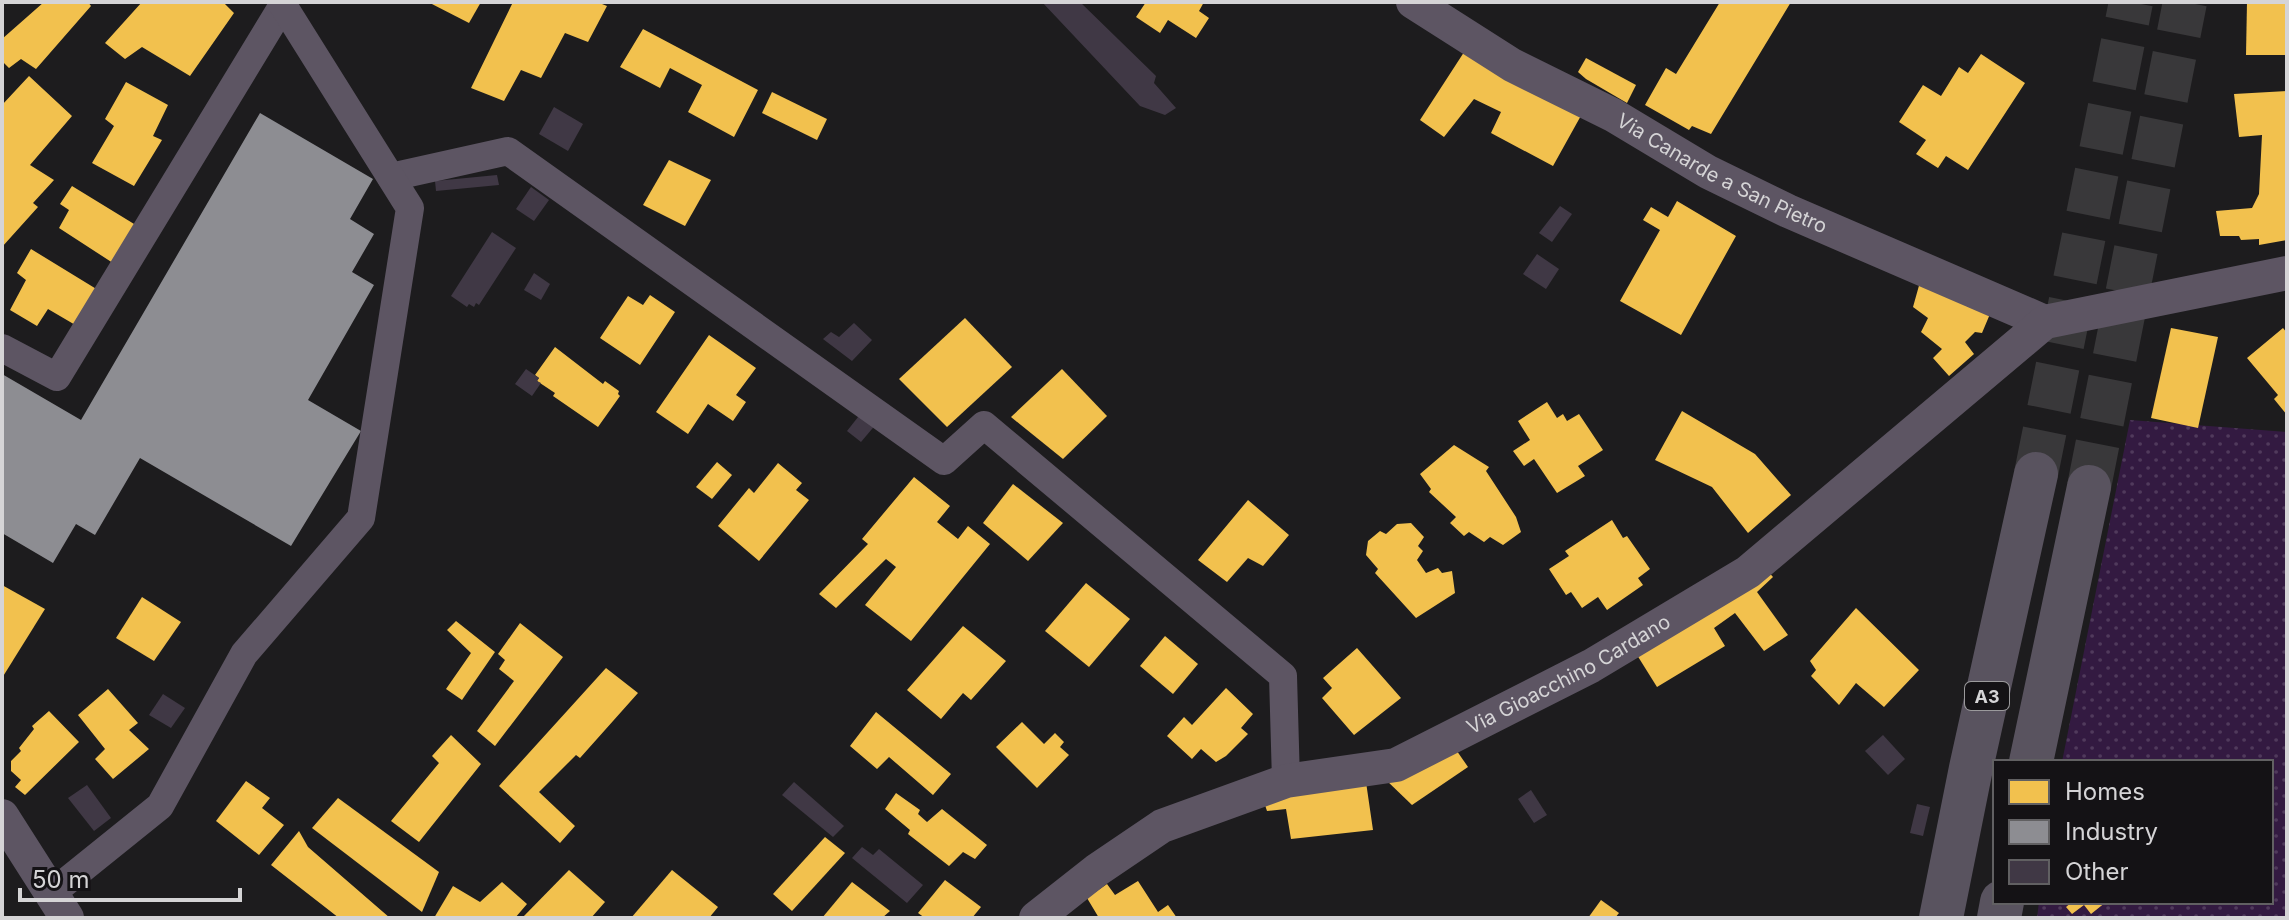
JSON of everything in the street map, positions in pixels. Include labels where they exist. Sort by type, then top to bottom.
[{"type":"highway","name":"A3","points":[[1941,918],[2036,474]]},
{"type":"highway","points":[[2031,760],[2089,487]]},
{"type":"street","name":"Via Canarde a San Pietro","points":[[1413,2],[1512,65],[1613,115],[1708,172],[1788,211],[2045,322]]},
{"type":"street","points":[[2,348],[57,377],[282,4],[410,208],[361,518],[244,654],[160,806],[60,906],[2,816]]},
{"type":"street","points":[[391,177],[508,151],[944,461],[984,425],[1283,676],[1286,781]]},
{"type":"street","points":[[2045,322],[2287,273]]},
{"type":"street","name":"Via Gioacchino Cardano","points":[[1036,918],[1097,870],[1162,826],[1286,781],[1396,765],[1591,666],[1748,572],[2045,322]]},
{"type":"shaded area","points":[[2130,420],[2287,432],[2287,918],[2037,918],[2039,904],[2273,904],[2273,760],[2062,760]]},
{"type":"building: Homes","points":[[44,2],[88,2],[91,6],[36,69],[21,59],[9,68],[2,61],[2,39]]},
{"type":"building: Homes","points":[[142,2],[223,2],[234,13],[190,76],[142,47],[125,59],[105,43]]},
{"type":"building: Homes","points":[[428,2],[481,2],[469,23]]},
{"type":"building: Homes","points":[[513,2],[597,2],[607,6],[588,42],[565,33],[541,78],[521,70],[504,101],[471,88]]},
{"type":"building: Homes","points":[[1146,2],[1204,2],[1199,11],[1209,18],[1196,38],[1168,20],[1160,33],[1136,17]]},
{"type":"building: Homes","points":[[1720,2],[1791,2],[1711,134],[1692,126],[1689,130],[1645,105],[1666,68],[1676,74]]},
{"type":"building: Homes","points":[[2247,2],[2287,2],[2287,55],[2246,55]]},
{"type":"building: Homes","points":[[643,29],[758,90],[734,137],[688,112],[702,85],[670,68],[660,88],[620,67]]},
{"type":"building: Homes","points":[[1468,46],[1583,112],[1553,166],[1491,133],[1501,112],[1474,99],[1444,137],[1420,120]]},
{"type":"building: Homes","points":[[1981,54],[2025,83],[1968,170],[1946,156],[1938,168],[1916,154],[1926,140],[1899,122],[1923,85],[1941,96],[1959,67],[1968,73]]},
{"type":"building: Homes","points":[[1586,58],[1636,85],[1627,103],[1578,72]]},
{"type":"building: Homes","points":[[29,76],[72,116],[30,165],[54,180],[33,203],[38,207],[2,247],[2,105]]},
{"type":"building: Homes","points":[[126,82],[168,105],[153,136],[162,140],[134,186],[92,163],[114,126],[105,119]]},
{"type":"building: Homes","points":[[2287,91],[2287,240],[2259,245],[2259,239],[2220,236],[2216,211],[2252,208],[2259,194],[2262,135],[2239,137],[2234,94]]},
{"type":"building: Homes","points":[[772,92],[827,119],[817,140],[762,113]]},
{"type":"building: Homes","points":[[669,160],[711,180],[685,226],[643,205]]},
{"type":"building: Homes","points":[[72,186],[139,227],[116,265],[59,228],[69,210],[60,204]]},
{"type":"building: Homes","points":[[1677,201],[1736,236],[1681,335],[1620,301],[1660,230],[1643,220],[1651,207],[1668,217]]},
{"type":"building: Homes","points":[[31,249],[98,290],[77,326],[48,309],[37,326],[10,310],[26,280],[17,273]]},
{"type":"building: Homes","points":[[1920,282],[1990,314],[1982,333],[1975,332],[1965,342],[1974,354],[1949,376],[1933,358],[1942,349],[1921,332],[1928,318],[1913,307]]},
{"type":"building: Homes","points":[[650,295],[675,312],[640,365],[600,338],[628,296],[643,305]]},
{"type":"building: Homes","points":[[965,318],[1012,367],[947,427],[899,379]]},
{"type":"building: Homes","points":[[2171,328],[2218,337],[2198,428],[2151,418]]},
{"type":"building: Homes","points":[[2283,328],[2287,333],[2287,415],[2274,399],[2278,395],[2247,358]]},
{"type":"building: Homes","points":[[709,335],[756,368],[736,395],[746,402],[733,421],[708,404],[688,434],[656,412]]},
{"type":"building: Homes","points":[[555,347],[603,384],[605,381],[619,391],[620,396],[598,427],[537,381],[539,378],[535,375]]},
{"type":"building: Homes","points":[[1062,369],[1107,416],[1063,459],[1011,417]]},
{"type":"building: Homes","points":[[1547,402],[1557,418],[1563,414],[1567,421],[1579,414],[1603,450],[1578,466],[1585,476],[1557,493],[1534,459],[1524,466],[1513,451],[1530,440],[1518,421]]},
{"type":"building: Homes","points":[[1682,411],[1755,454],[1791,495],[1748,533],[1712,487],[1655,460]]},
{"type":"building: Homes","points":[[1454,445],[1489,467],[1486,471],[1516,517],[1521,532],[1503,545],[1490,537],[1484,542],[1469,532],[1464,536],[1450,523],[1456,517],[1429,492],[1431,489],[1420,474]]},
{"type":"building: Homes","points":[[717,462],[732,475],[712,499],[696,487]]},
{"type":"building: Homes","points":[[778,463],[802,483],[796,490],[809,500],[759,561],[718,526],[749,488],[754,493]]},
{"type":"building: Homes","points":[[914,477],[950,506],[937,522],[958,539],[968,526],[990,544],[911,641],[865,605],[896,567],[886,559],[836,608],[819,594],[868,544],[862,539]]},
{"type":"building: Homes","points":[[1013,484],[1063,523],[1028,561],[983,523]]},
{"type":"building: Homes","points":[[1248,500],[1289,535],[1263,566],[1248,558],[1227,582],[1198,560]]},
{"type":"building: Homes","points":[[1612,520],[1650,569],[1638,578],[1643,585],[1607,610],[1598,597],[1582,608],[1571,592],[1566,595],[1549,569],[1569,556],[1565,551]]},
{"type":"building: Homes","points":[[1411,523],[1424,537],[1418,546],[1423,551],[1417,560],[1426,573],[1438,568],[1442,573],[1452,571],[1455,593],[1416,618],[1375,573],[1378,569],[1366,555],[1368,541],[1380,531],[1386,534],[1397,524]]},
{"type":"building: Homes","points":[[1765,568],[1773,577],[1757,592],[1788,635],[1764,651],[1735,613],[1714,628],[1725,646],[1657,687],[1632,647]]},
{"type":"building: Homes","points":[[1086,583],[1130,619],[1089,667],[1045,631]]},
{"type":"building: Homes","points":[[2,585],[45,609],[2,678]]},
{"type":"building: Homes","points":[[142,597],[181,622],[154,661],[116,638]]},
{"type":"building: Homes","points":[[1856,608],[1919,670],[1884,707],[1856,683],[1839,705],[1811,676],[1816,670],[1810,661]]},
{"type":"building: Homes","points":[[456,621],[495,652],[462,700],[446,689],[471,653],[447,630]]},
{"type":"building: Homes","points":[[520,623],[563,657],[495,746],[477,731],[514,681],[499,669],[505,660],[498,654]]},
{"type":"building: Homes","points":[[963,626],[1006,661],[971,700],[963,693],[941,719],[907,690]]},
{"type":"building: Homes","points":[[1165,636],[1198,664],[1173,694],[1140,666]]},
{"type":"building: Homes","points":[[1357,648],[1401,698],[1354,735],[1322,698],[1332,688],[1323,678]]},
{"type":"building: Homes","points":[[606,668],[638,693],[580,758],[576,755],[539,792],[575,826],[560,843],[499,786]]},
{"type":"building: Homes","points":[[1226,688],[1253,714],[1241,728],[1248,734],[1216,762],[1201,749],[1192,759],[1167,736],[1184,717],[1192,725]]},
{"type":"building: Homes","points":[[108,689],[138,723],[129,730],[149,749],[113,779],[95,759],[105,749],[78,715]]},
{"type":"building: Homes","points":[[49,711],[79,742],[25,795],[15,787],[21,780],[11,771],[11,761],[21,751],[19,748],[34,729],[32,726]]},
{"type":"building: Homes","points":[[876,712],[951,774],[933,795],[889,757],[877,769],[850,746]]},
{"type":"building: Homes","points":[[1022,722],[1044,744],[1055,733],[1064,742],[1060,747],[1069,755],[1037,788],[996,747]]},
{"type":"building: Homes","points":[[451,735],[481,764],[419,842],[391,821],[439,763],[432,756]]},
{"type":"building: Homes","points":[[1450,741],[1468,767],[1412,805],[1385,779]]},
{"type":"building: Homes","points":[[246,781],[270,798],[262,808],[284,825],[259,855],[216,821]]},
{"type":"building: Homes","points":[[1366,782],[1373,830],[1291,839],[1286,809],[1267,811],[1264,802]]},
{"type":"building: Homes","points":[[896,793],[920,810],[918,814],[927,822],[942,809],[987,845],[975,859],[963,852],[949,866],[908,834],[910,830],[885,809]]},
{"type":"building: Homes","points":[[338,798],[439,872],[422,912],[312,828]]},
{"type":"building: Homes","points":[[299,831],[308,847],[390,918],[339,918],[271,865]]},
{"type":"building: Homes","points":[[825,837],[845,853],[792,911],[773,894]]},
{"type":"building: Homes","points":[[569,870],[605,902],[591,918],[522,918]]},
{"type":"building: Homes","points":[[672,870],[718,907],[709,918],[631,918]]},
{"type":"building: Homes","points":[[945,880],[981,907],[972,918],[925,918],[918,913]]},
{"type":"building: Homes","points":[[1138,881],[1158,912],[1168,905],[1177,918],[1099,918],[1087,898],[1107,884],[1115,895]]},
{"type":"building: Homes","points":[[502,882],[527,904],[515,918],[434,918],[453,886],[480,902]]},
{"type":"building: Homes","points":[[852,882],[890,911],[882,918],[822,918]]},
{"type":"building: Homes","points":[[1601,900],[1619,913],[1615,918],[1588,918]]},
{"type":"building: Homes","points":[[2070,904],[2104,904],[2091,914],[2084,905],[2072,914],[2066,907]]},
{"type":"building: Industry","points":[[260,113],[373,179],[350,219],[374,234],[352,272],[374,285],[308,400],[361,431],[291,546],[140,458],[95,535],[76,524],[53,563],[2,533],[2,374],[81,420]]},
{"type":"building: Other","points":[[1042,2],[1080,2],[1156,76],[1154,83],[1176,108],[1165,115],[1140,106]]},
{"type":"building: Other","points":[[554,107],[583,124],[568,151],[539,134]]},
{"type":"building: Other","points":[[497,175],[499,185],[436,191],[435,181]]},
{"type":"building: Other","points":[[531,187],[549,200],[534,221],[516,209]]},
{"type":"building: Other","points":[[1560,206],[1572,214],[1552,242],[1539,233]]},
{"type":"building: Other","points":[[492,232],[516,248],[479,305],[476,303],[474,307],[469,304],[467,307],[451,296]]},
{"type":"building: Other","points":[[1537,254],[1559,269],[1546,289],[1523,274]]},
{"type":"building: Other","points":[[534,273],[550,284],[541,300],[524,290]]},
{"type":"building: Other","points":[[854,323],[872,340],[852,361],[823,339],[831,332],[839,337]]},
{"type":"building: Other","points":[[526,369],[541,383],[532,396],[515,384]]},
{"type":"building: Other","points":[[862,412],[877,423],[861,442],[847,431]]},
{"type":"building: Other","points":[[163,694],[185,708],[171,728],[149,715]]},
{"type":"building: Other","points":[[1883,735],[1905,759],[1888,775],[1865,751]]},
{"type":"building: Other","points":[[794,782],[844,826],[833,837],[782,795]]},
{"type":"building: Other","points":[[87,785],[111,818],[94,831],[68,798]]},
{"type":"building: Other","points":[[1531,790],[1547,815],[1534,823],[1518,799]]},
{"type":"building: Other","points":[[1917,804],[1930,807],[1923,836],[1910,833]]},
{"type":"building: Other","points":[[862,847],[873,855],[879,849],[923,885],[907,903],[852,858]]},
{"type":"tunnel","points":[[2036,474],[2131,2]]},
{"type":"tunnel","points":[[2089,487],[2185,2]]}]
